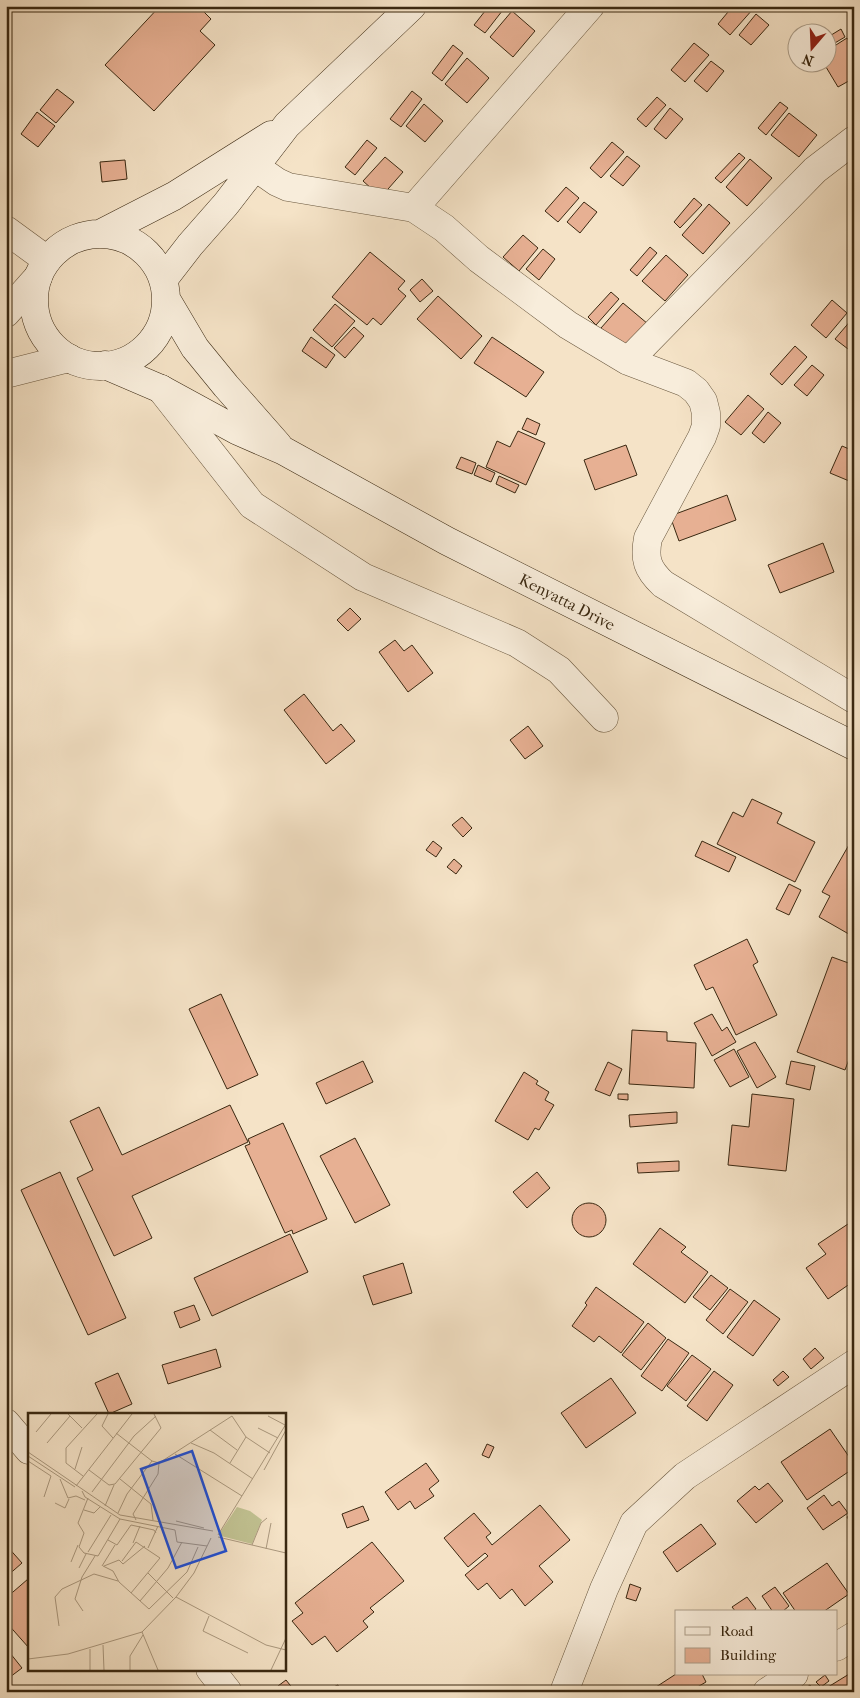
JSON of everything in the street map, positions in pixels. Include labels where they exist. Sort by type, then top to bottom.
[{"type":"street","points":[[43,269],[34,296],[36,314],[42,332],[54,347],[70,358],[86,364],[105,365],[122,362],[140,352],[154,338],[164,319],[165,290],[190,245],[226,204],[287,125],[412,6]]},
{"type":"street","points":[[414,208],[590,6]]},
{"type":"street","points":[[100,234],[174,196],[287,125]]},
{"type":"street","points":[[628,361],[815,170],[854,140]]},
{"type":"street","points":[[254,166],[277,182],[288,187],[414,208],[444,228],[479,259],[568,325],[628,361],[686,383],[696,391],[703,401],[706,413],[706,426],[702,437],[648,538],[647,564],[663,584],[854,699]]},
{"type":"street","points":[[6,230],[43,269]]},
{"type":"street","points":[[6,313],[58,249],[71,241],[85,236],[100,234],[121,237],[139,247],[154,262],[165,290],[195,348],[284,451]]},
{"type":"street","points":[[6,374],[70,358]]},
{"type":"street","points":[[105,365],[161,389],[238,431],[284,451]]},
{"type":"street","points":[[161,389],[252,505],[363,577],[517,643],[559,670],[604,718]]},
{"type":"street","name":"Kenyatta Drive","points":[[284,451],[447,541],[854,746]]},
{"type":"street","points":[[564,1692],[604,1589],[634,1523],[685,1476],[854,1364]]},
{"type":"street","points":[[6,1423],[28,1449]]},
{"type":"street","points":[[838,1646],[854,1636]]},
{"type":"street","points":[[211,1670],[228,1692]]},
{"type":"street","points":[[767,1692],[791,1676]]},
{"type":"building","points":[[160,6],[198,6],[211,19],[200,31],[215,45],[154,111],[105,65]]},
{"type":"building","points":[[489,6],[506,6],[485,33],[474,25]]},
{"type":"building","points":[[549,6],[559,6],[555,11]]},
{"type":"building","points":[[733,6],[750,6],[753,9],[730,35],[718,24]]},
{"type":"building","points":[[512,11],[535,31],[513,57],[490,37]]},
{"type":"building","points":[[756,14],[769,25],[751,45],[739,35]]},
{"type":"building","points":[[841,29],[845,37],[838,41],[838,31]]},
{"type":"building","points":[[847,38],[854,48],[854,78],[838,87],[829,72],[838,72],[838,44]]},
{"type":"building","points":[[694,43],[709,55],[685,82],[671,70]]},
{"type":"building","points":[[453,45],[463,53],[442,81],[432,73]]},
{"type":"building","points":[[467,58],[489,78],[467,103],[445,84]]},
{"type":"building","points":[[711,61],[724,71],[707,92],[694,81]]},
{"type":"building","points":[[57,89],[74,102],[56,123],[40,110]]},
{"type":"building","points":[[412,91],[422,99],[401,127],[390,119]]},
{"type":"building","points":[[657,97],[666,105],[646,127],[637,119]]},
{"type":"building","points":[[780,102],[788,108],[766,135],[758,128]]},
{"type":"building","points":[[424,104],[443,121],[425,142],[406,126]]},
{"type":"building","points":[[670,108],[683,119],[666,139],[654,129]]},
{"type":"building","points":[[37,112],[55,126],[38,147],[21,134]]},
{"type":"building","points":[[789,113],[817,135],[799,157],[771,135]]},
{"type":"building","points":[[367,140],[377,148],[355,175],[345,167]]},
{"type":"building","points":[[612,142],[624,152],[601,178],[590,168]]},
{"type":"building","points":[[739,153],[745,158],[721,183],[715,178]]},
{"type":"building","points":[[627,156],[640,166],[623,186],[610,176]]},
{"type":"building","points":[[385,157],[403,172],[381,197],[363,181]]},
{"type":"building","points":[[750,159],[772,178],[747,206],[726,187]]},
{"type":"building","points":[[125,160],[127,179],[102,182],[100,162]]},
{"type":"building","points":[[566,187],[579,198],[558,222],[545,211]]},
{"type":"building","points":[[694,198],[702,205],[680,228],[674,222]]},
{"type":"building","points":[[584,202],[597,212],[580,233],[567,222]]},
{"type":"building","points":[[709,204],[730,223],[703,254],[682,235]]},
{"type":"building","points":[[523,235],[538,248],[519,271],[503,257]]},
{"type":"building","points":[[650,247],[657,253],[637,276],[630,270]]},
{"type":"building","points":[[543,249],[555,259],[539,280],[526,269]]},
{"type":"building","points":[[370,252],[405,281],[398,289],[406,296],[381,325],[373,318],[367,325],[332,297]]},
{"type":"building","points":[[666,255],[688,275],[665,301],[642,281]]},
{"type":"building","points":[[422,279],[433,291],[420,302],[410,290]]},
{"type":"building","points":[[611,292],[619,299],[596,325],[588,317]]},
{"type":"building","points":[[438,296],[482,336],[461,359],[417,319]]},
{"type":"building","points":[[832,300],[847,313],[826,338],[811,325]]},
{"type":"building","points":[[623,303],[648,324],[625,350],[601,328]]},
{"type":"building","points":[[335,304],[355,321],[332,347],[313,330]]},
{"type":"building","points":[[852,319],[854,320],[854,342],[848,349],[835,339]]},
{"type":"building","points":[[354,327],[364,336],[345,358],[334,348]]},
{"type":"building","points":[[311,337],[335,355],[326,368],[302,351]]},
{"type":"building","points":[[492,337],[544,372],[526,397],[474,363]]},
{"type":"building","points":[[795,346],[807,357],[782,385],[770,374]]},
{"type":"building","points":[[812,365],[824,375],[807,396],[794,385]]},
{"type":"building","points":[[748,395],[764,409],[741,435],[725,422]]},
{"type":"building","points":[[768,412],[781,423],[764,443],[752,433]]},
{"type":"building","points":[[527,418],[540,424],[536,435],[522,429]]},
{"type":"building","points":[[518,431],[545,443],[526,485],[486,467],[497,441],[510,447]]},
{"type":"building","points":[[626,445],[637,475],[595,490],[584,460]]},
{"type":"building","points":[[842,446],[854,451],[854,483],[830,473]]},
{"type":"building","points":[[461,457],[476,463],[472,474],[456,468]]},
{"type":"building","points":[[478,465],[495,473],[491,482],[474,475]]},
{"type":"building","points":[[499,476],[519,485],[515,493],[496,484]]},
{"type":"building","points":[[727,495],[736,520],[679,541],[670,516]]},
{"type":"building","points":[[823,543],[834,572],[780,593],[768,565]]},
{"type":"building","points":[[350,608],[361,619],[348,631],[337,620]]},
{"type":"building","points":[[395,640],[404,651],[412,645],[433,673],[408,692],[379,652]]},
{"type":"building","points":[[304,694],[333,731],[341,724],[355,741],[326,764],[284,710]]},
{"type":"building","points":[[528,726],[543,746],[525,759],[510,740]]},
{"type":"building","points":[[752,799],[782,813],[777,823],[815,842],[795,882],[717,844],[733,812],[743,817]]},
{"type":"building","points":[[462,817],[472,828],[463,837],[452,825]]},
{"type":"building","points":[[854,836],[854,937],[819,917],[830,896],[822,892]]},
{"type":"building","points":[[433,841],[442,848],[436,857],[426,850]]},
{"type":"building","points":[[702,841],[736,857],[729,872],[695,856]]},
{"type":"building","points":[[454,859],[462,866],[456,874],[447,867]]},
{"type":"building","points":[[789,884],[801,890],[789,915],[776,909]]},
{"type":"building","points":[[747,939],[758,962],[753,965],[777,1015],[736,1035],[713,987],[706,990],[694,965]]},
{"type":"building","points":[[832,957],[854,965],[854,1046],[845,1070],[797,1052]]},
{"type":"building","points":[[221,994],[258,1075],[227,1089],[189,1009]]},
{"type":"building","points":[[712,1014],[722,1031],[727,1027],[736,1042],[712,1056],[694,1023]]},
{"type":"building","points":[[632,1030],[667,1032],[667,1041],[696,1043],[694,1088],[629,1084]]},
{"type":"building","points":[[755,1042],[776,1077],[757,1088],[737,1051]]},
{"type":"building","points":[[734,1049],[749,1077],[730,1087],[714,1060]]},
{"type":"building","points":[[363,1061],[373,1082],[326,1104],[316,1083]]},
{"type":"building","points":[[791,1061],[815,1066],[810,1090],[786,1084]]},
{"type":"building","points":[[608,1062],[622,1069],[610,1096],[595,1090]]},
{"type":"building","points":[[524,1072],[538,1081],[536,1084],[549,1092],[545,1100],[554,1105],[539,1130],[535,1128],[528,1140],[495,1121]]},
{"type":"building","points":[[618,1094],[628,1094],[628,1100],[618,1099]]},
{"type":"building","points":[[752,1094],[794,1099],[786,1171],[728,1165],[732,1125],[749,1127]]},
{"type":"building","points":[[230,1105],[248,1142],[132,1196],[152,1238],[114,1256],[77,1178],[93,1170],[70,1121],[99,1107],[122,1155]]},
{"type":"building","points":[[677,1112],[677,1123],[630,1127],[629,1115]]},
{"type":"building","points":[[283,1123],[327,1219],[293,1234],[292,1230],[285,1233],[245,1146],[250,1144],[248,1139]]},
{"type":"building","points":[[355,1138],[390,1205],[355,1223],[320,1156]]},
{"type":"building","points":[[679,1161],[679,1171],[638,1173],[637,1163]]},
{"type":"building","points":[[60,1172],[126,1318],[88,1335],[21,1190]]},
{"type":"building","points":[[537,1172],[550,1188],[527,1208],[513,1192]]},
{"type":"building","points":[[589,1203],[601,1208],[606,1220],[601,1232],[589,1237],[577,1232],[572,1220],[577,1208]]},
{"type":"building","points":[[854,1220],[854,1281],[828,1299],[806,1268],[826,1254],[818,1244]]},
{"type":"building","points":[[660,1228],[686,1247],[681,1252],[708,1272],[685,1303],[633,1264]]},
{"type":"building","points":[[290,1234],[308,1272],[212,1316],[194,1278]]},
{"type":"building","points":[[403,1263],[412,1293],[373,1305],[363,1276]]},
{"type":"building","points":[[711,1275],[728,1288],[710,1310],[693,1297]]},
{"type":"building","points":[[596,1287],[644,1322],[621,1353],[599,1336],[594,1342],[572,1326],[587,1305],[585,1303]]},
{"type":"building","points":[[730,1289],[748,1302],[723,1334],[706,1320]]},
{"type":"building","points":[[754,1300],[780,1319],[753,1356],[727,1337]]},
{"type":"building","points":[[194,1305],[200,1320],[180,1328],[174,1312]]},
{"type":"building","points":[[648,1323],[666,1338],[641,1370],[622,1355]]},
{"type":"building","points":[[668,1339],[689,1353],[662,1391],[641,1376]]},
{"type":"building","points":[[815,1348],[824,1358],[811,1369],[803,1359]]},
{"type":"building","points":[[216,1349],[221,1367],[168,1384],[162,1365]]},
{"type":"building","points":[[692,1355],[711,1369],[686,1401],[667,1386]]},
{"type":"building","points":[[714,1371],[733,1385],[707,1421],[687,1406]]},
{"type":"building","points":[[783,1371],[789,1377],[778,1386],[773,1380]]},
{"type":"building","points":[[118,1373],[132,1404],[109,1413],[95,1383]]},
{"type":"building","points":[[611,1378],[636,1413],[586,1448],[561,1413]]},
{"type":"building","points":[[830,1429],[854,1464],[854,1468],[807,1500],[781,1462]]},
{"type":"building","points":[[487,1444],[494,1447],[489,1458],[482,1455]]},
{"type":"building","points":[[426,1463],[439,1481],[429,1489],[434,1496],[415,1509],[410,1501],[398,1510],[385,1492]]},
{"type":"building","points":[[768,1483],[783,1501],[756,1523],[737,1501],[755,1486],[759,1490]]},
{"type":"building","points":[[824,1495],[832,1506],[839,1501],[848,1513],[823,1530],[807,1508]]},
{"type":"building","points":[[540,1505],[570,1540],[539,1566],[553,1582],[525,1606],[512,1589],[500,1599],[487,1583],[478,1590],[465,1575],[488,1556],[485,1553],[468,1567],[444,1538],[474,1513],[491,1533],[486,1537],[492,1545]]},
{"type":"building","points":[[363,1506],[369,1520],[347,1528],[342,1514]]},
{"type":"building","points":[[854,1513],[854,1528],[847,1517]]},
{"type":"building","points":[[701,1524],[716,1544],[677,1572],[663,1552]]},
{"type":"building","points":[[372,1542],[404,1581],[370,1608],[374,1612],[363,1621],[368,1627],[337,1652],[325,1636],[312,1645],[292,1621],[303,1613],[295,1603]]},
{"type":"building","points":[[6,1545],[22,1563],[6,1577]]},
{"type":"building","points":[[827,1563],[849,1594],[826,1610],[795,1610],[783,1593]]},
{"type":"building","points":[[28,1579],[28,1647],[6,1622],[6,1598]]},
{"type":"building","points":[[630,1584],[641,1588],[636,1601],[626,1598]]},
{"type":"building","points":[[775,1587],[789,1606],[784,1610],[772,1610],[762,1596]]},
{"type":"building","points":[[747,1597],[756,1609],[734,1610],[732,1607]]},
{"type":"building","points":[[6,1648],[22,1668],[6,1680]]},
{"type":"building","points":[[854,1671],[854,1692],[820,1692]]},
{"type":"building","points":[[675,1675],[703,1676],[706,1682],[694,1689],[696,1692],[659,1692],[656,1687]]},
{"type":"building","points":[[824,1676],[829,1681],[821,1687],[816,1682]]},
{"type":"building","points":[[286,1680],[294,1690],[292,1692],[282,1692],[278,1686]]},
{"type":"building","points":[[338,1685],[341,1692],[324,1692],[324,1691]]},
{"type":"building","points":[[810,1685],[815,1692],[800,1692]]}]
